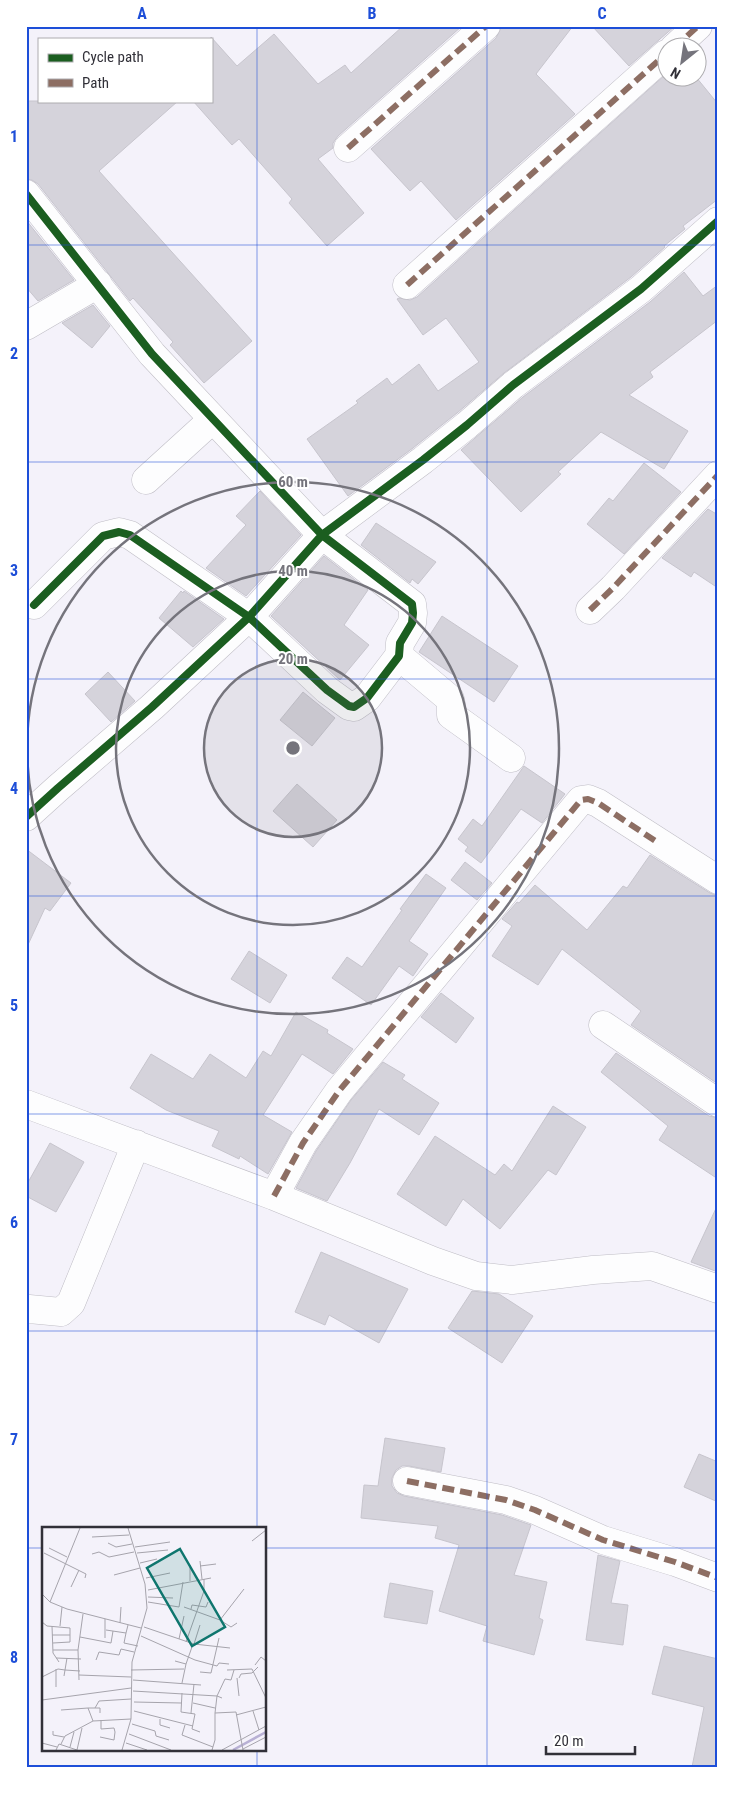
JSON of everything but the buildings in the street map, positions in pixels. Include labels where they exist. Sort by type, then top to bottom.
[{"type":"street","points":[[348,148],[486,26]]},
{"type":"street","points":[[694,38],[712,29]]},
{"type":"street","points":[[407,285],[656,63]]},
{"type":"street","points":[[26,194],[152,354],[322,535],[399,592],[412,604],[414,613],[412,623],[400,643],[399,656],[367,698],[354,707],[349,706],[327,690],[249,617],[130,535],[119,532],[104,536],[34,605]]},
{"type":"street","points":[[26,817],[152,707],[249,617],[322,535],[423,460],[513,385],[641,289],[718,221]]},
{"type":"street","points":[[26,326],[98,284]]},
{"type":"street","points":[[146,480],[213,419]]},
{"type":"street","points":[[590,610],[613,588],[718,475]]},
{"type":"street","points":[[399,656],[450,699],[452,704],[451,715],[511,758]]},
{"type":"street","points":[[274,1196],[303,1142],[340,1091],[581,800],[588,798],[598,803],[718,880]]},
{"type":"street","points":[[603,1025],[718,1103]]},
{"type":"street","points":[[26,1104],[274,1196],[433,1261],[476,1276],[512,1280],[593,1270],[652,1266],[718,1289]]},
{"type":"street","points":[[26,1310],[61,1312],[71,1303],[136,1144]]},
{"type":"street","points":[[407,1480],[506,1500],[535,1510],[603,1540],[675,1562],[718,1578]]},
{"type":"marked path","points":[[348,148],[486,26]]},
{"type":"marked path","points":[[685,38],[698,26]]},
{"type":"marked path","points":[[407,285],[656,63]]},
{"type":"marked path","points":[[590,610],[613,588],[718,475]]},
{"type":"marked path","points":[[274,1196],[303,1143],[339,1091],[581,800],[588,799],[598,803],[657,842]]},
{"type":"marked path","points":[[407,1481],[506,1500],[535,1510],[603,1540],[675,1562],[718,1578]]},
{"type":"cycle path","points":[[26,194],[152,354],[322,535],[412,604],[413,613],[412,623],[400,643],[399,656],[367,698],[354,707],[349,706],[327,690],[249,617],[130,535],[119,532],[103,536],[34,605]]},
{"type":"cycle path","points":[[26,817],[152,707],[249,617],[322,535],[423,460],[513,385],[641,289],[718,221]]}]
